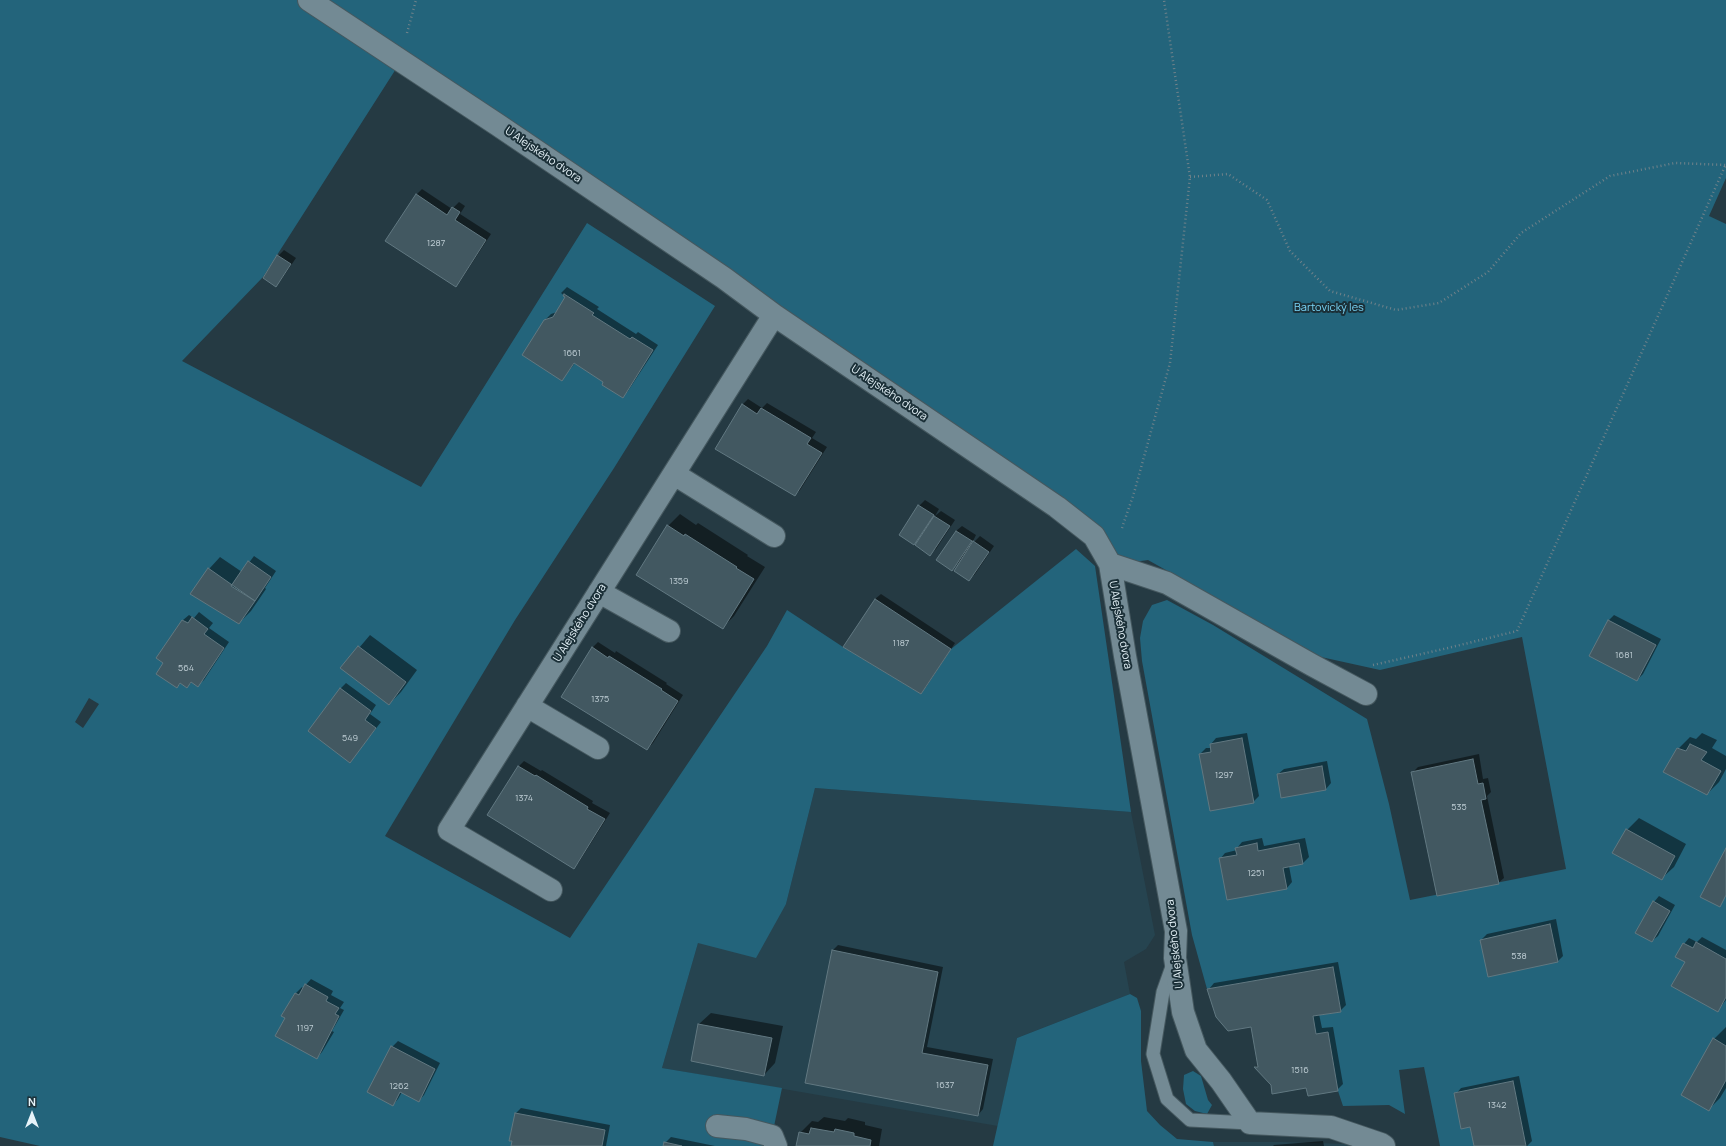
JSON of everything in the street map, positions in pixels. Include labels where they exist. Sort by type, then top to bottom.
[{"type":"street","name":"U Alejského dvora","points":[[309,0],[524,142],[724,278],[774,315],[1057,507],[1094,536],[1110,564],[1125,656],[1176,931],[1175,958],[1183,1012],[1196,1050],[1221,1081],[1250,1123]]},
{"type":"street","name":"U Alejského dvora","points":[[551,890],[449,830],[774,315]]},
{"type":"street","points":[[674,474],[774,536]]},
{"type":"street","name":"U Alejského dvora","points":[[1110,564],[1168,583],[1366,694]]},
{"type":"street","points":[[600,592],[669,631]]},
{"type":"street","points":[[527,706],[598,748]]},
{"type":"street","points":[[1250,1123],[1331,1127],[1384,1146]]},
{"type":"street","points":[[717,1126],[746,1129],[772,1136],[776,1146]]},
{"type":"lane","points":[[1175,958],[1163,992],[1153,1054],[1167,1099],[1190,1120],[1250,1123]]},
{"type":"path","points":[[1110,564],[1134,493],[1170,363],[1190,177],[1164,0]]},
{"type":"path","points":[[1190,177],[1228,174],[1267,200],[1290,251],[1330,291],[1396,310],[1439,303],[1488,272],[1521,233],[1610,176],[1675,163],[1726,165],[1516,631],[1399,660],[1371,665]]},
{"type":"shaded area","points":[[815,788],[1131,812],[1155,935],[1146,949],[1124,962],[1130,994],[1017,1038],[998,1126],[662,1068],[698,943],[786,904]]},
{"type":"shaded area","points":[[1213,1142],[1283,1142],[1347,1144],[1351,1146],[1214,1146]]},
{"type":"green space","name":"Bartovický les","points":[[0,0],[1726,0],[1726,178],[1709,216],[1726,224],[1726,1146],[1440,1146],[1424,1067],[1399,1070],[1405,1114],[1389,1105],[1343,1106],[1338,1091],[1328,1032],[1316,1034],[1313,1016],[1341,1012],[1333,968],[1207,989],[1192,935],[1142,661],[1140,638],[1143,621],[1152,605],[1167,600],[1213,625],[1367,719],[1389,804],[1410,900],[1566,869],[1522,637],[1380,670],[1321,657],[1148,560],[1126,563],[1094,536],[401,61],[263,277],[182,361],[421,487],[587,223],[715,306],[614,468],[515,620],[385,836],[570,938],[767,646],[787,610],[843,647],[921,694],[951,649],[1076,549],[1095,566],[1131,812],[815,788],[786,904],[756,958],[698,943],[662,1068],[782,1088],[772,1136],[776,1146],[40,1146],[0,1137]],"holes":[[[89,698],[99,704],[83,728],[75,722]]]},
{"type":"green space","points":[[1130,994],[1137,998],[1141,1011],[1141,1061],[1147,1111],[1160,1125],[1177,1139],[1213,1142],[1214,1146],[993,1146],[1017,1038]]},
{"type":"green space","points":[[1193,1071],[1201,1076],[1208,1100],[1212,1105],[1207,1114],[1195,1111],[1186,1104],[1183,1089],[1184,1075]]},
{"type":"building","points":[[416,194],[447,215],[452,207],[460,212],[455,220],[486,240],[456,287],[385,241]]},
{"type":"building","points":[[277,255],[291,264],[276,287],[263,278]]},
{"type":"building","points":[[564,294],[594,313],[592,315],[630,339],[632,337],[653,350],[623,398],[602,385],[603,382],[574,363],[562,381],[522,355],[544,320],[553,317],[565,297],[563,296]]},
{"type":"building","points":[[742,404],[757,414],[761,408],[811,438],[807,444],[822,453],[795,496],[715,449]]},
{"type":"building","points":[[918,505],[934,515],[914,545],[899,535]]},
{"type":"building","points":[[934,516],[950,526],[930,556],[915,545]]},
{"type":"building","points":[[667,525],[684,536],[685,534],[754,579],[723,629],[636,575]]},
{"type":"building","points":[[956,531],[972,541],[952,571],[936,560]]},
{"type":"building","points":[[973,541],[989,552],[969,581],[954,571]]},
{"type":"building","points":[[248,561],[271,577],[255,601],[231,586]]},
{"type":"building","points":[[208,568],[255,601],[239,624],[190,594]]},
{"type":"building","points":[[875,599],[951,649],[921,694],[843,647]]},
{"type":"building","points":[[192,617],[208,629],[204,634],[224,648],[198,687],[191,682],[187,688],[180,683],[177,688],[156,674],[163,663],[156,658],[182,620],[188,623]]},
{"type":"building","points":[[1608,620],[1656,645],[1637,681],[1589,656]]},
{"type":"building","points":[[358,646],[406,682],[389,705],[340,668]]},
{"type":"building","points":[[592,647],[608,658],[609,656],[662,689],[661,690],[678,701],[647,750],[561,697]]},
{"type":"building","points":[[340,688],[371,711],[365,720],[376,728],[350,763],[308,731]]},
{"type":"building","points":[[1242,738],[1254,803],[1210,811],[1199,754],[1211,752],[1210,744]]},
{"type":"building","points":[[1690,744],[1707,752],[1701,760],[1721,771],[1707,795],[1663,772],[1677,748],[1686,751]]},
{"type":"building","points":[[1473,759],[1478,784],[1483,783],[1486,799],[1481,800],[1499,884],[1437,896],[1411,772]]},
{"type":"building","points":[[518,766],[535,776],[536,775],[588,807],[587,809],[605,819],[574,869],[487,815]]},
{"type":"building","points":[[1322,766],[1326,790],[1281,798],[1277,774]]},
{"type":"building","points":[[1626,829],[1675,856],[1662,880],[1612,853]]},
{"type":"building","points":[[1257,843],[1258,851],[1299,843],[1303,864],[1283,868],[1287,889],[1227,900],[1219,858],[1237,855],[1235,848]]},
{"type":"building","points":[[1726,848],[1726,895],[1720,907],[1700,897]]},
{"type":"building","points":[[1653,901],[1670,911],[1652,942],[1635,933]]},
{"type":"building","points":[[1550,924],[1558,962],[1488,977],[1480,940]]},
{"type":"building","points":[[1696,942],[1726,959],[1726,997],[1718,1012],[1671,986],[1685,962],[1675,957],[1683,943],[1693,948]]},
{"type":"building","points":[[832,950],[938,972],[922,1053],[988,1065],[978,1116],[805,1083]]},
{"type":"building","points":[[1333,967],[1341,1012],[1313,1016],[1316,1034],[1328,1032],[1338,1091],[1308,1096],[1306,1088],[1272,1094],[1271,1085],[1254,1067],[1258,1067],[1251,1027],[1228,1031],[1216,1017],[1207,989]]},
{"type":"building","points":[[305,984],[328,997],[326,1001],[339,1008],[335,1014],[339,1016],[317,1059],[275,1036],[285,1018],[281,1016],[295,993],[299,995]]},
{"type":"building","points":[[698,1024],[772,1038],[764,1076],[691,1061]]},
{"type":"building","points":[[1713,1038],[1726,1046],[1726,1080],[1709,1111],[1681,1095]]},
{"type":"building","points":[[391,1046],[435,1069],[419,1102],[400,1092],[393,1106],[367,1092]]},
{"type":"building","points":[[1513,1081],[1526,1146],[1474,1146],[1470,1127],[1461,1129],[1454,1093]]},
{"type":"building","points":[[515,1113],[605,1130],[602,1146],[511,1146],[512,1141],[509,1141]]},
{"type":"building","points":[[811,1128],[834,1132],[835,1129],[854,1133],[854,1136],[871,1140],[870,1146],[796,1146],[799,1132],[809,1134]]},
{"type":"building","points":[[664,1142],[682,1146],[663,1146]]}]
